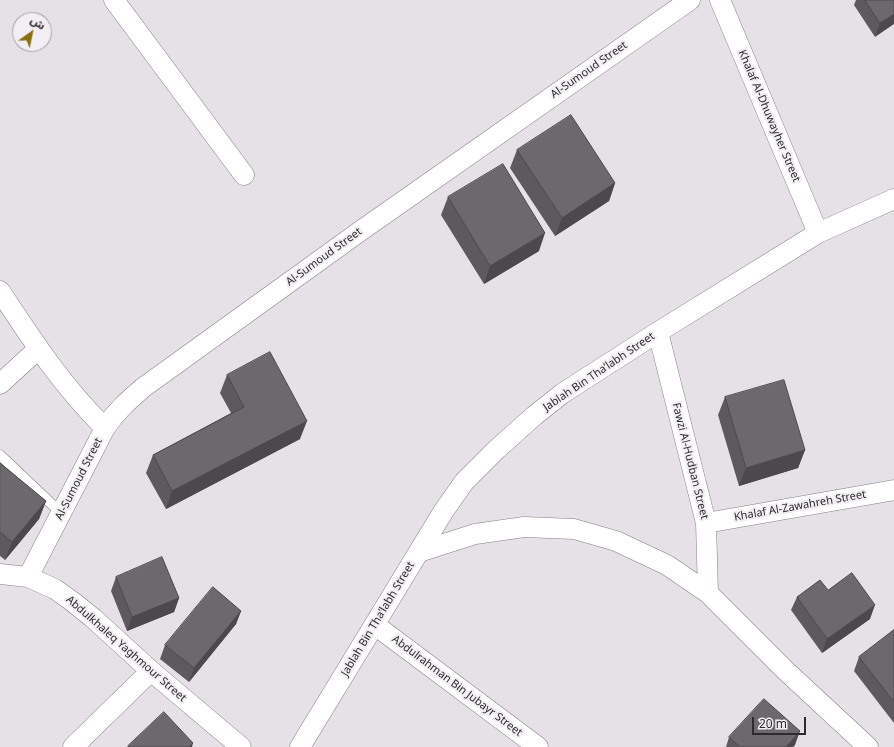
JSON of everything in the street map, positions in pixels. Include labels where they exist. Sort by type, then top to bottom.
[{"type":"street","points":[[114,0],[244,175]]},
{"type":"street","name":"Al-Sumoud Street","points":[[28,577],[105,428],[123,405],[144,387],[359,232],[690,0]]},
{"type":"street","name":"Khalaf Al-Dhuwayher Street","points":[[720,0],[818,233]]},
{"type":"street","name":"Jablah Bin Tha’labh Street","points":[[300,747],[443,512],[464,482],[496,450],[534,416],[563,393],[658,332],[818,233],[894,199]]},
{"type":"street","points":[[0,292],[38,349],[85,408],[105,428]]},
{"type":"street","name":"Fawzi Al-Hudban Street","points":[[658,332],[706,523],[708,593]]},
{"type":"street","points":[[0,384],[38,349]]},
{"type":"street","name":"Khalaf Al-Zawahreh Street","points":[[706,523],[894,490]]},
{"type":"street","points":[[419,552],[475,534],[524,527],[574,529],[616,541],[667,565],[708,593],[786,671],[868,747]]},
{"type":"street","name":"Abdulkhaleq Yaghmour Street","points":[[0,574],[28,577],[55,589],[93,618],[151,671],[241,747]]},
{"type":"street","name":"Abdulrahman Bin Jubayr Street","points":[[375,625],[538,747]]},
{"type":"street","points":[[73,747],[151,671]]},
{"type":"lane","points":[[0,455],[61,513]]},
{"type":"building","points":[[865,0],[894,0],[894,14],[880,23]]},
{"type":"building","points":[[571,115],[615,183],[562,218],[517,150]]},
{"type":"building","points":[[503,164],[545,233],[490,266],[448,197]]},
{"type":"building","points":[[270,352],[307,421],[172,491],[153,455],[244,407],[227,375]]},
{"type":"building","points":[[784,380],[805,450],[746,468],[725,397]]},
{"type":"building","points":[[0,463],[46,501],[12,542],[0,532]]},
{"type":"building","points":[[162,557],[179,598],[132,617],[116,577]]},
{"type":"building","points":[[852,573],[875,605],[827,639],[797,597],[820,580],[828,590]]},
{"type":"building","points":[[213,587],[241,611],[194,668],[165,645]]},
{"type":"building","points":[[894,630],[894,702],[859,657]]},
{"type":"building","points":[[764,699],[800,731],[786,747],[740,747],[729,737]]},
{"type":"building","points":[[164,712],[193,743],[189,747],[128,747],[128,746]]}]
